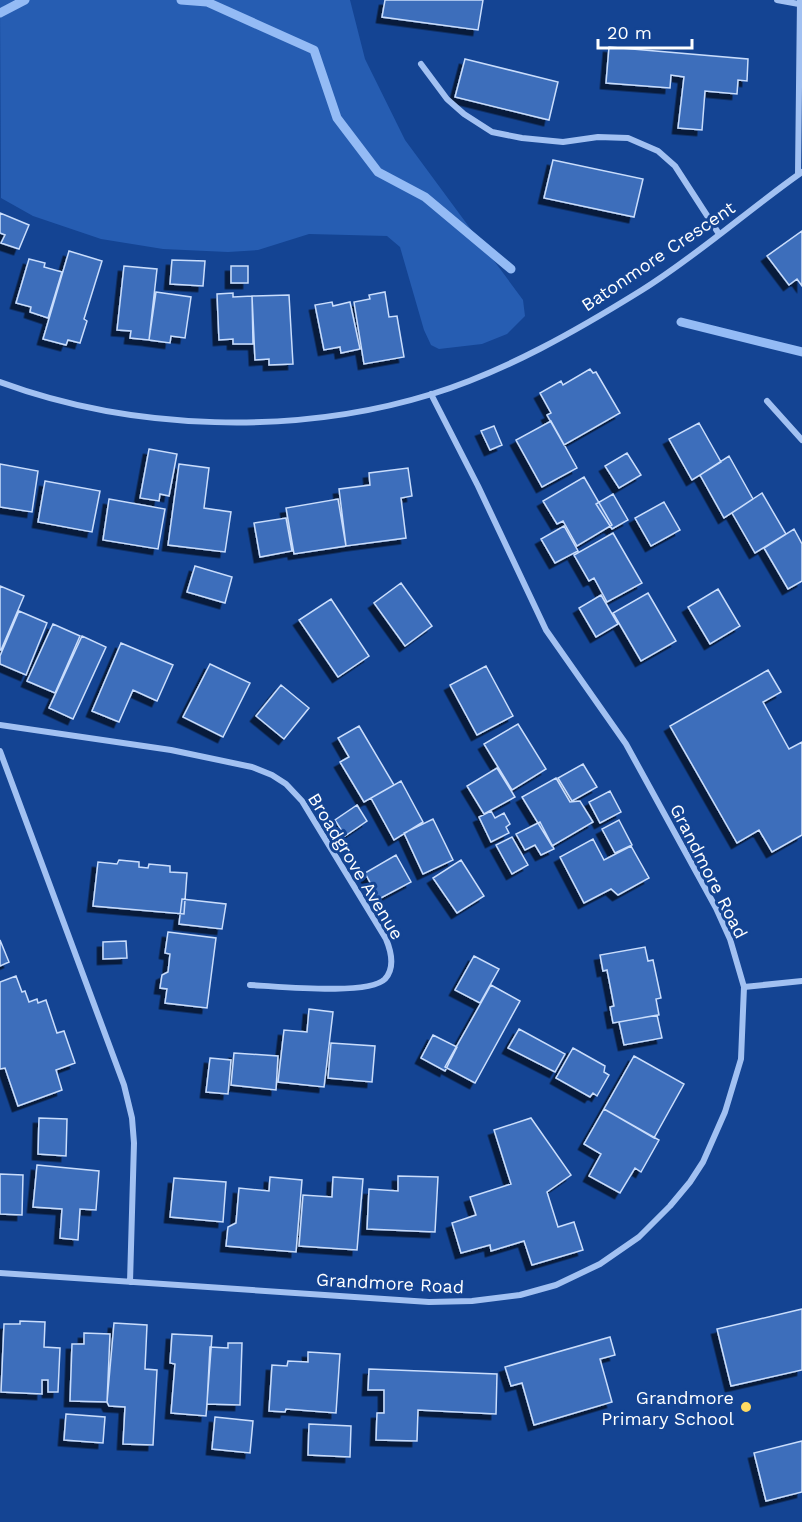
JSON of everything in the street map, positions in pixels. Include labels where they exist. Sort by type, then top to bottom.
[{"type":"street","points":[[777,0],[800,2],[800,173]]},
{"type":"street","points":[[421,64],[447,99],[464,114],[492,132],[563,142],[598,137],[628,138],[658,151],[675,166],[719,234]]},
{"type":"street","name":"Batonmore Crescent","points":[[0,382],[25,391],[79,404],[139,415],[216,423],[280,422],[337,415],[431,394],[514,361],[581,327],[644,288],[800,173]]},
{"type":"street","name":"Grandmore Road","points":[[0,1273],[429,1302],[472,1301],[520,1295],[556,1285],[600,1264],[639,1237],[670,1206],[703,1162],[725,1112],[741,1059],[744,987],[730,939],[716,908],[626,744],[546,630],[478,486],[431,394]]},
{"type":"street","points":[[767,401],[802,440]]},
{"type":"street","name":"Broadgrove Avenue","points":[[0,725],[171,750],[252,767],[286,784],[302,801],[386,939],[391,953],[390,968],[386,978],[375,986],[355,989],[250,985]]},
{"type":"street","points":[[0,751],[124,1085],[132,1118],[134,1143],[130,1282]]},
{"type":"street","points":[[744,987],[802,981]]},
{"type":"shaded area","points":[[0,0],[350,0],[365,59],[405,140],[523,300],[525,316],[507,334],[482,344],[439,349],[431,345],[424,330],[400,247],[387,236],[309,234],[258,250],[228,252],[163,249],[101,239],[33,216],[1,198]]},
{"type":"building","points":[[385,0],[483,0],[478,30],[382,17]]},
{"type":"building","points":[[609,47],[748,59],[747,81],[738,80],[737,94],[705,91],[702,130],[678,128],[684,77],[671,75],[670,88],[606,83]]},
{"type":"building","points":[[465,59],[558,82],[549,120],[455,97]]},
{"type":"building","points":[[553,160],[643,179],[634,217],[544,198]]},
{"type":"building","points":[[0,213],[29,225],[19,249],[1,243],[5,235],[0,233]]},
{"type":"building","points":[[802,231],[802,286],[797,279],[789,285],[767,256]]},
{"type":"building","points":[[69,251],[102,261],[84,319],[87,321],[80,343],[68,340],[66,345],[43,339]]},
{"type":"building","points":[[29,259],[45,263],[44,267],[62,272],[48,318],[30,312],[31,307],[16,303]]},
{"type":"building","points":[[172,260],[205,261],[203,286],[170,284]]},
{"type":"building","points":[[124,266],[157,269],[149,340],[130,338],[131,331],[117,330]]},
{"type":"building","points":[[231,266],[248,266],[248,283],[231,283]]},
{"type":"building","points":[[156,292],[191,297],[185,338],[171,336],[170,343],[149,340]]},
{"type":"building","points":[[385,292],[389,317],[397,316],[404,357],[364,364],[354,302],[370,299],[369,295]]},
{"type":"building","points":[[233,293],[233,297],[252,296],[253,344],[233,344],[233,339],[219,340],[217,294]]},
{"type":"building","points":[[289,295],[293,364],[269,365],[269,359],[255,360],[252,296]]},
{"type":"building","points":[[332,302],[333,306],[350,302],[360,349],[341,353],[340,347],[324,350],[315,305]]},
{"type":"building","points":[[590,369],[593,373],[596,372],[620,413],[564,445],[547,415],[551,413],[540,393],[561,381],[563,385]]},
{"type":"building","points":[[551,421],[577,468],[542,487],[516,440]]},
{"type":"building","points":[[699,423],[721,462],[692,480],[669,439]]},
{"type":"building","points":[[494,426],[502,445],[490,450],[481,431]]},
{"type":"building","points":[[149,449],[177,454],[169,496],[160,494],[159,501],[140,498]]},
{"type":"building","points":[[627,453],[641,475],[619,488],[605,466]]},
{"type":"building","points":[[729,456],[753,499],[724,518],[700,475]]},
{"type":"building","points":[[0,464],[38,471],[32,512],[0,507]]},
{"type":"building","points":[[179,464],[209,468],[204,508],[231,512],[225,552],[168,545]]},
{"type":"building","points":[[408,468],[412,496],[401,498],[406,538],[346,546],[339,489],[370,485],[369,473]]},
{"type":"building","points":[[584,477],[612,525],[577,546],[563,521],[557,524],[543,501]]},
{"type":"building","points":[[45,481],[100,491],[92,532],[38,522]]},
{"type":"building","points":[[762,493],[786,534],[755,553],[732,513]]},
{"type":"building","points":[[613,494],[628,520],[612,529],[596,504]]},
{"type":"building","points":[[109,499],[165,509],[158,549],[103,540]]},
{"type":"building","points":[[338,499],[346,546],[294,554],[286,508]]},
{"type":"building","points":[[664,502],[680,530],[651,546],[635,518]]},
{"type":"building","points":[[286,518],[292,551],[260,557],[254,523]]},
{"type":"building","points":[[564,526],[578,551],[555,563],[541,539]]},
{"type":"building","points":[[794,529],[802,544],[802,581],[788,589],[764,548]]},
{"type":"building","points":[[613,533],[642,583],[607,602],[594,578],[589,581],[574,555]]},
{"type":"building","points":[[195,566],[232,577],[225,603],[187,592]]},
{"type":"building","points":[[401,583],[432,626],[405,646],[374,603]]},
{"type":"building","points":[[0,586],[24,596],[1,650],[0,650]]},
{"type":"building","points":[[718,589],[740,626],[710,644],[688,607]]},
{"type":"building","points":[[648,593],[676,641],[641,661],[613,613]]},
{"type":"building","points":[[601,595],[618,624],[596,637],[579,608]]},
{"type":"building","points":[[331,599],[369,656],[338,677],[299,620]]},
{"type":"building","points":[[19,611],[47,623],[26,675],[0,664],[0,656]]},
{"type":"building","points":[[53,624],[80,636],[55,693],[27,681]]},
{"type":"building","points":[[82,636],[106,647],[73,719],[49,708]]},
{"type":"building","points":[[121,643],[173,665],[157,701],[133,690],[119,722],[92,711]]},
{"type":"building","points":[[210,664],[250,683],[223,737],[183,717]]},
{"type":"building","points":[[486,666],[513,716],[477,735],[450,685]]},
{"type":"building","points":[[768,670],[781,692],[763,702],[789,749],[802,742],[802,835],[772,852],[759,830],[737,843],[670,726]]},
{"type":"building","points":[[281,685],[309,708],[284,739],[256,716]]},
{"type":"building","points":[[518,724],[546,769],[512,790],[484,744]]},
{"type":"building","points":[[359,726],[394,785],[364,802],[340,762],[349,757],[338,738]]},
{"type":"building","points":[[583,764],[597,787],[572,801],[558,778]]},
{"type":"building","points":[[497,768],[515,797],[484,814],[467,786]]},
{"type":"building","points":[[556,778],[570,802],[580,801],[593,822],[552,846],[522,797]]},
{"type":"building","points":[[401,781],[423,822],[394,840],[371,798]]},
{"type":"building","points":[[610,791],[621,812],[600,823],[589,802]]},
{"type":"building","points":[[357,805],[367,821],[345,836],[335,820]]},
{"type":"building","points":[[491,811],[495,818],[504,813],[510,824],[506,827],[509,833],[491,842],[479,817]]},
{"type":"building","points":[[433,819],[453,860],[423,874],[404,833]]},
{"type":"building","points":[[619,820],[632,845],[615,853],[602,829]]},
{"type":"building","points":[[540,822],[554,849],[541,855],[535,845],[525,850],[516,834]]},
{"type":"building","points":[[512,837],[528,865],[512,874],[496,845]]},
{"type":"building","points":[[593,839],[604,860],[631,846],[649,878],[618,895],[611,889],[584,903],[560,857]]},
{"type":"building","points":[[396,855],[411,882],[379,899],[365,873]]},
{"type":"building","points":[[119,860],[139,862],[139,867],[148,868],[149,864],[170,866],[170,872],[187,873],[184,914],[93,906],[98,862],[117,864]]},
{"type":"building","points":[[461,860],[484,896],[457,913],[433,878]]},
{"type":"building","points":[[182,899],[226,904],[222,929],[179,924]]},
{"type":"building","points":[[168,932],[216,938],[207,1008],[165,1003],[167,989],[160,988],[162,975],[168,972],[170,954],[165,953]]},
{"type":"building","points":[[0,940],[9,962],[0,966]]},
{"type":"building","points":[[126,941],[127,958],[103,959],[103,942]]},
{"type":"building","points":[[645,947],[648,961],[653,960],[661,998],[656,999],[659,1015],[613,1023],[610,1007],[614,1006],[607,970],[603,971],[600,955]]},
{"type":"building","points":[[474,956],[499,969],[480,1003],[455,990]]},
{"type":"building","points":[[16,976],[29,1002],[37,999],[38,1003],[46,1000],[57,1033],[64,1031],[75,1063],[56,1070],[62,1090],[18,1106],[5,1068],[0,1069],[0,982]]},
{"type":"building","points":[[491,985],[520,1001],[475,1083],[445,1067]]},
{"type":"building","points":[[309,1009],[333,1012],[324,1087],[278,1082],[284,1030],[307,1032]]},
{"type":"building","points":[[657,1015],[662,1038],[624,1045],[619,1022]]},
{"type":"building","points":[[519,1029],[565,1054],[555,1072],[508,1048]]},
{"type":"building","points":[[433,1035],[457,1047],[445,1071],[421,1058]]},
{"type":"building","points":[[331,1043],[375,1046],[372,1082],[328,1078]]},
{"type":"building","points":[[573,1048],[605,1066],[604,1072],[609,1075],[597,1096],[593,1093],[590,1097],[556,1078]]},
{"type":"building","points":[[234,1053],[278,1056],[276,1090],[231,1085]]},
{"type":"building","points":[[634,1056],[684,1084],[654,1138],[604,1109]]},
{"type":"building","points":[[210,1058],[231,1060],[228,1094],[206,1092]]},
{"type":"building","points":[[604,1109],[659,1140],[641,1172],[635,1168],[620,1193],[589,1176],[601,1154],[584,1144]]},
{"type":"building","points":[[39,1118],[67,1119],[66,1156],[38,1154]]},
{"type":"building","points":[[531,1118],[571,1175],[547,1192],[558,1227],[574,1222],[583,1250],[532,1265],[524,1241],[491,1251],[490,1245],[461,1253],[452,1223],[476,1215],[470,1197],[511,1184],[494,1130]]},
{"type":"building","points":[[37,1165],[99,1171],[96,1210],[80,1209],[78,1240],[60,1238],[62,1209],[33,1207]]},
{"type":"building","points":[[0,1174],[23,1175],[22,1215],[0,1214]]},
{"type":"building","points":[[398,1176],[438,1177],[435,1232],[367,1229],[369,1189],[398,1191]]},
{"type":"building","points":[[270,1177],[302,1180],[296,1252],[226,1246],[228,1227],[236,1223],[239,1188],[269,1191]]},
{"type":"building","points":[[333,1177],[363,1179],[357,1250],[299,1246],[303,1195],[332,1197]]},
{"type":"building","points":[[174,1178],[226,1182],[223,1222],[170,1217]]},
{"type":"building","points":[[802,1309],[802,1370],[731,1386],[717,1329]]},
{"type":"building","points":[[20,1321],[45,1322],[44,1347],[60,1348],[58,1392],[48,1392],[48,1380],[42,1380],[42,1394],[1,1392],[4,1324],[20,1324]]},
{"type":"building","points":[[114,1323],[147,1325],[145,1369],[157,1370],[153,1445],[123,1444],[125,1407],[109,1406],[107,1402]]},
{"type":"building","points":[[84,1333],[110,1334],[107,1402],[70,1401],[72,1344],[84,1344]]},
{"type":"building","points":[[172,1334],[212,1336],[206,1416],[171,1413],[175,1364],[170,1363]]},
{"type":"building","points":[[610,1337],[615,1355],[600,1359],[612,1402],[534,1425],[522,1383],[511,1386],[505,1367]]},
{"type":"building","points":[[228,1343],[242,1343],[240,1405],[207,1404],[210,1347],[228,1348]]},
{"type":"building","points":[[308,1352],[340,1354],[336,1413],[286,1409],[285,1412],[269,1411],[272,1365],[287,1366],[288,1361],[308,1362]]},
{"type":"building","points":[[369,1369],[497,1374],[496,1414],[418,1410],[417,1441],[376,1440],[377,1413],[384,1413],[384,1390],[368,1390]]},
{"type":"building","points":[[66,1414],[105,1417],[103,1443],[64,1440]]},
{"type":"building","points":[[215,1417],[253,1421],[250,1453],[212,1449]]},
{"type":"building","points":[[309,1424],[351,1426],[350,1457],[308,1455]]},
{"type":"building","points":[[802,1441],[802,1492],[766,1501],[754,1453]]},
{"type":"waterway","points":[[0,13],[25,0]]},
{"type":"waterway","points":[[181,0],[207,2],[314,50],[337,118],[378,172],[425,197],[511,269]]},
{"type":"waterway","points":[[681,322],[802,352]]},
{"type":"place","name":"Grandmore Primary School","points":[[746,1407]]}]
